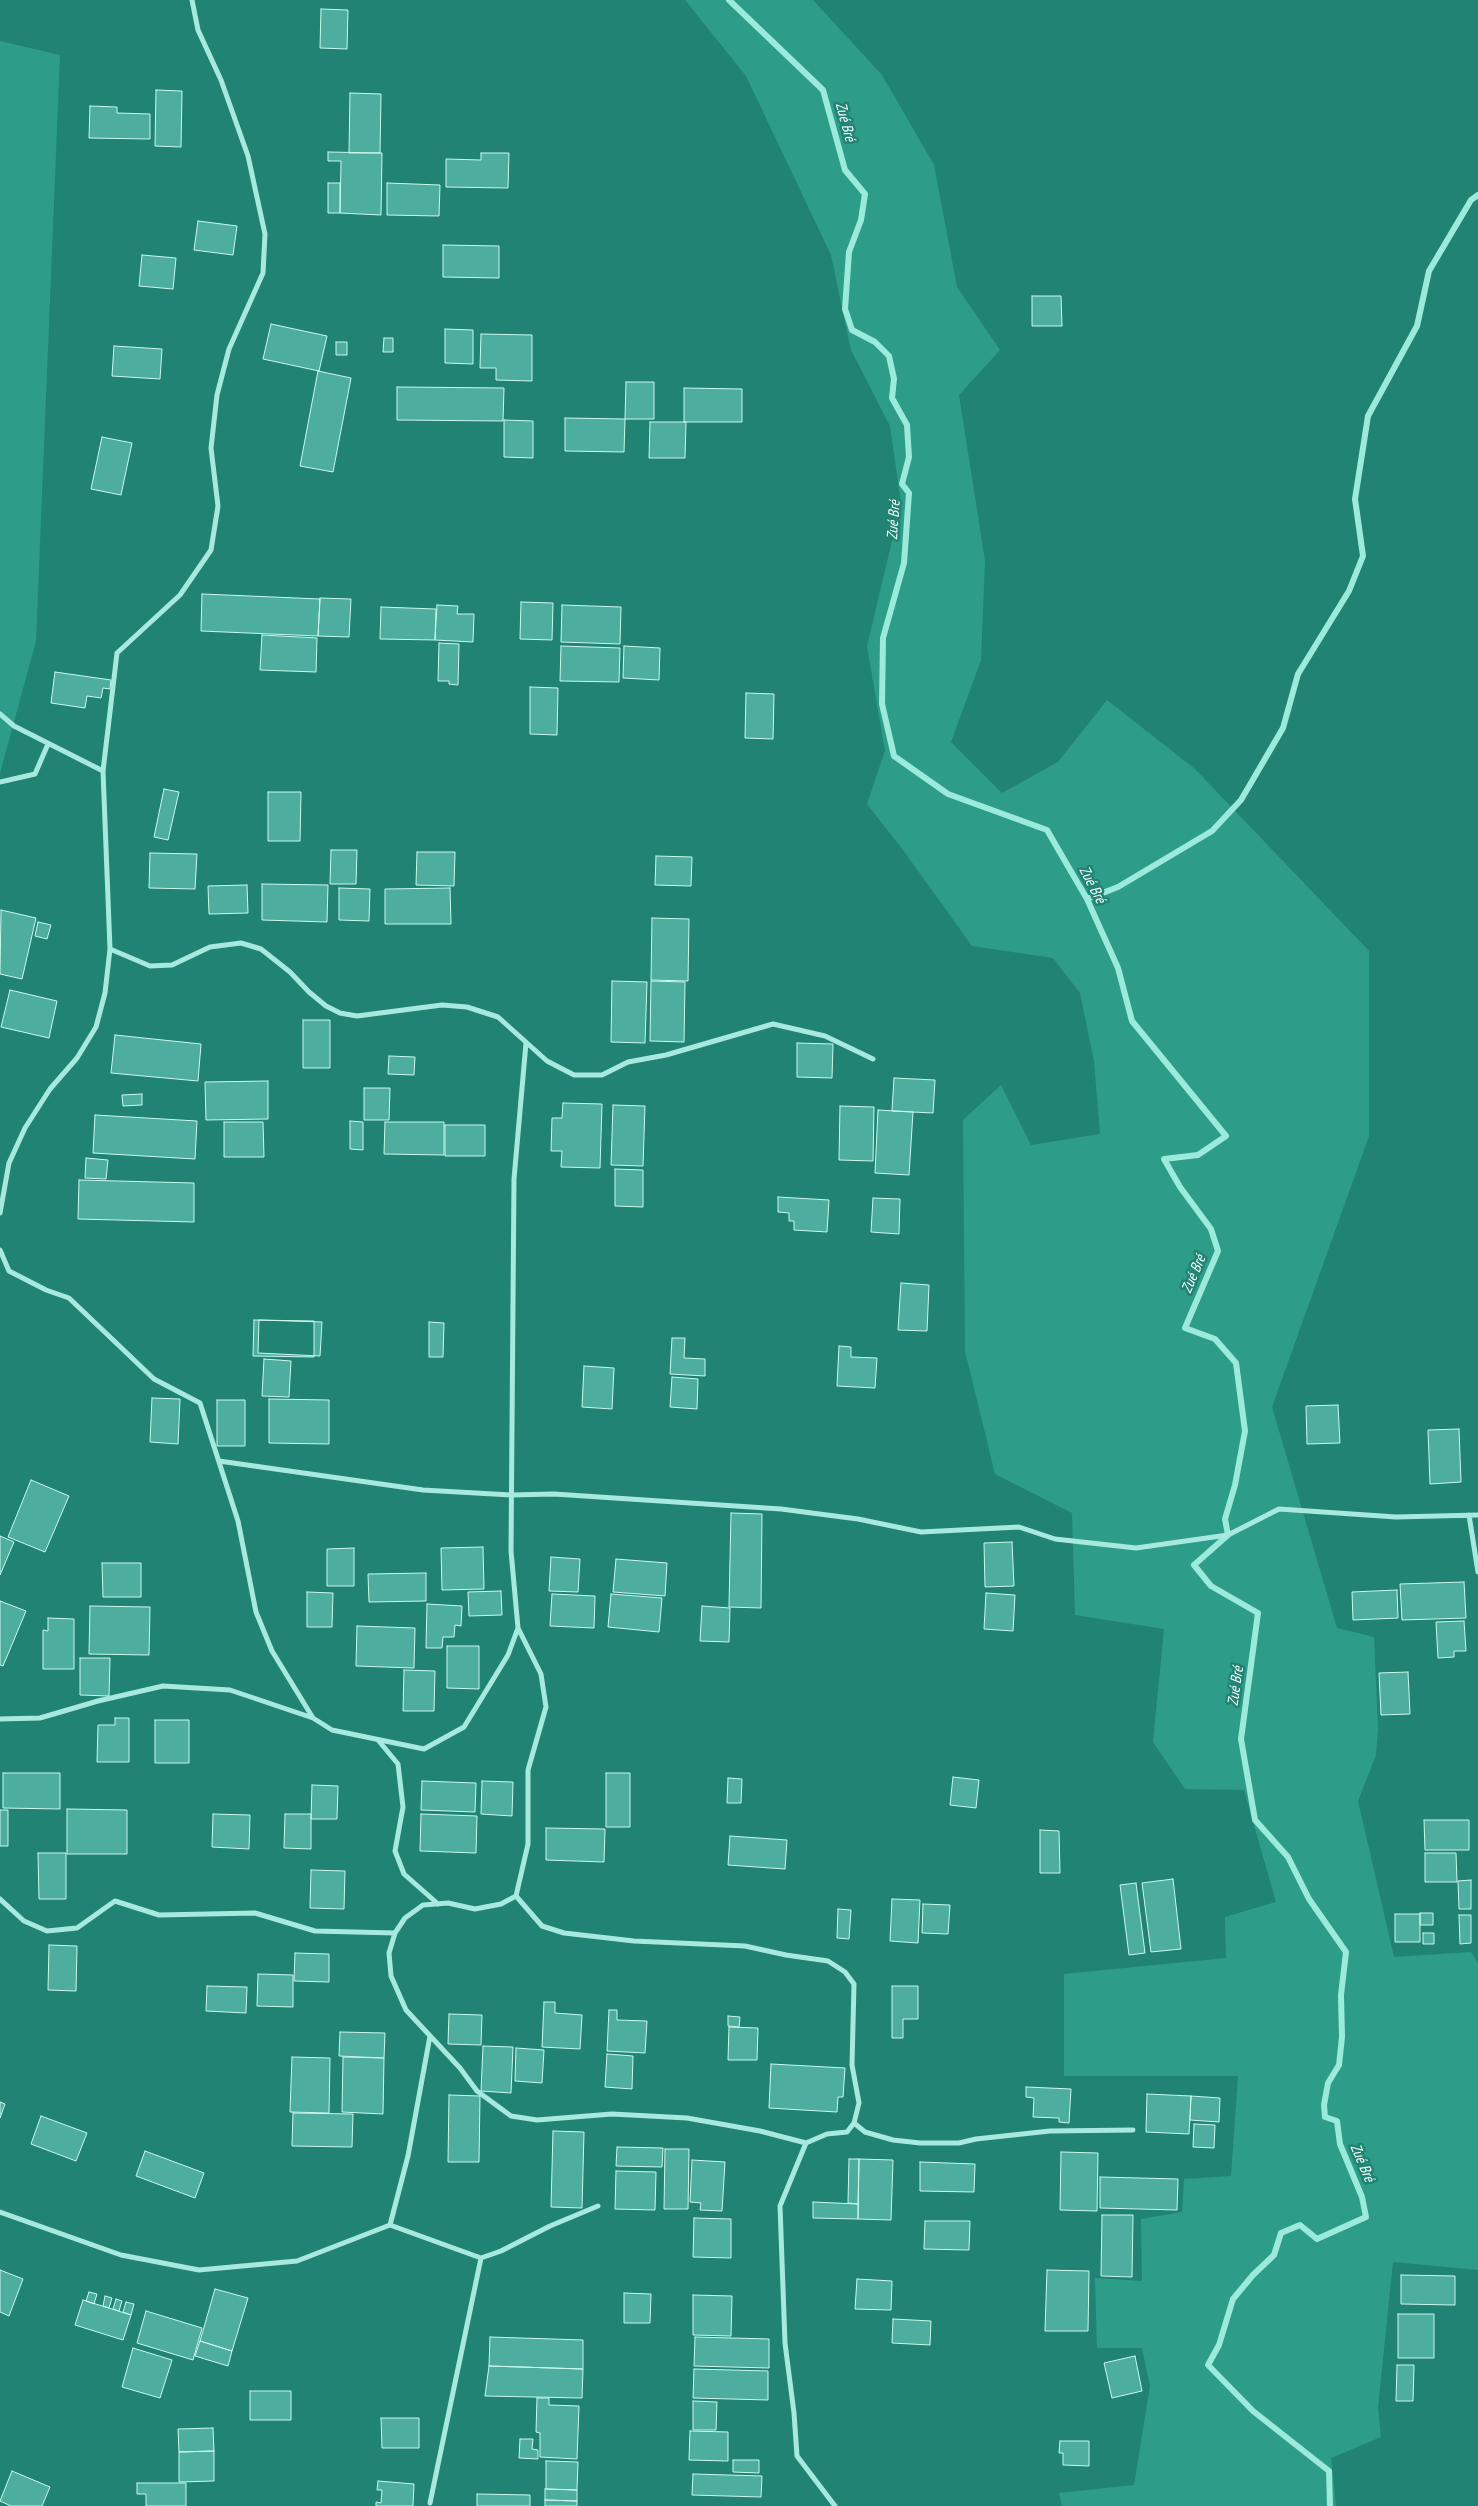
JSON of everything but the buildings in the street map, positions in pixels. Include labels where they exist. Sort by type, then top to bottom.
[{"type":"street","points":[[0,1213],[9,1163],[26,1128],[50,1089],[77,1058],[96,1027],[105,993],[110,949],[103,771],[118,653],[180,595],[212,550],[218,506],[211,448],[217,395],[229,349],[263,273],[265,234],[248,156],[221,80],[198,30],[192,0]]},
{"type":"street","points":[[0,714],[14,726],[103,771]]},
{"type":"street","points":[[0,782],[35,774],[48,744]]},
{"type":"street","points":[[110,949],[150,966],[172,965],[210,947],[241,943],[261,949],[290,972],[309,992],[340,1013],[357,1016],[442,1005],[467,1007],[498,1017],[547,1061],[574,1074],[602,1075],[628,1062],[666,1055],[773,1024],[825,1036],[873,1059]]},
{"type":"street","points":[[516,1896],[542,1926],[564,1932],[634,1942],[745,1946],[786,1955],[828,1961],[845,1972],[854,1984],[852,2065],[859,2103],[854,2123],[848,2132],[827,2134],[806,2143],[760,2131],[687,2118],[612,2114],[537,2120],[511,2116],[477,2091],[406,2010],[391,1976],[389,1953],[395,1933],[405,1918],[423,1906],[448,1903],[475,1909],[501,1904],[516,1896],[528,1844],[528,1770],[546,1707],[541,1674],[518,1628],[511,1552],[514,1179],[526,1043]]},
{"type":"street","points":[[0,1250],[9,1271],[46,1290],[69,1298],[154,1379],[200,1403],[238,1521],[256,1612],[272,1651],[313,1718]]},
{"type":"street","points":[[0,1266],[4,1258]]},
{"type":"street","points":[[219,1461],[423,1490],[511,1495],[554,1494],[781,1509],[858,1519],[921,1532],[1019,1527],[1055,1540],[1136,1548],[1228,1535],[1279,1509],[1396,1517],[1478,1515]]},
{"type":"street","points":[[1469,1515],[1478,1572]]},
{"type":"street","points":[[0,1718],[40,1718],[98,1701],[163,1686],[230,1690],[313,1718],[332,1730],[424,1750],[464,1727],[508,1656],[518,1628]]},
{"type":"street","points":[[378,1740],[398,1764],[403,1807],[396,1851],[404,1874],[438,1904]]},
{"type":"street","points":[[0,1899],[24,1921],[47,1931],[77,1928],[115,1901],[159,1915],[256,1914],[315,1931],[395,1933]]},
{"type":"street","points":[[390,2226],[408,2156],[430,2036]]},
{"type":"street","points":[[854,2123],[865,2132],[893,2140],[920,2143],[959,2143],[976,2139],[1050,2131],[1133,2130]]},
{"type":"street","points":[[806,2143],[780,2206],[785,2343],[794,2413],[797,2456],[836,2506]]},
{"type":"street","points":[[0,2212],[121,2254],[199,2270],[297,2261],[390,2226],[481,2258],[501,2251],[550,2226],[598,2206]]},
{"type":"street","points":[[430,2504],[481,2258]]},
{"type":"green space","points":[[685,0],[813,0],[882,75],[934,165],[957,287],[1000,350],[959,395],[985,561],[981,660],[951,742],[1002,793],[1058,762],[1107,700],[1195,769],[1369,951],[1369,1136],[1272,1407],[1337,1628],[1374,1637],[1378,1730],[1376,1755],[1358,1801],[1394,1957],[1471,1952],[1478,1963],[1478,2270],[1393,2262],[1378,2407],[1381,2437],[1331,2458],[1336,2506],[1062,2506],[1059,2493],[1134,2485],[1150,2386],[1142,2348],[1097,2348],[1095,2278],[1142,2281],[1141,2219],[1182,2212],[1184,2179],[1231,2176],[1238,2076],[1064,2076],[1064,1974],[1226,1958],[1225,1917],[1276,1902],[1244,1790],[1185,1789],[1153,1742],[1164,1629],[1075,1615],[1072,1513],[995,1474],[965,1351],[963,1120],[1001,1085],[1031,1145],[1100,1134],[1094,1061],[1080,993],[1053,958],[972,946],[903,850],[867,804],[885,751],[867,646],[901,503],[890,426],[851,350],[831,255],[746,76]]},
{"type":"green space","points":[[0,41],[60,55],[36,641],[0,773]]},
{"type":"waterway","name":"Zué Bré","points":[[729,0],[823,90],[845,170],[865,194],[861,220],[849,252],[845,309],[852,330],[875,342],[889,356],[894,379],[892,398],[907,425],[909,457],[902,484],[909,493],[904,563],[883,638],[882,704],[894,756],[948,794],[1047,830],[1087,899],[1118,968],[1132,1021],[1226,1136],[1198,1155],[1164,1159],[1180,1187],[1211,1229],[1218,1251],[1185,1328],[1215,1339],[1236,1363],[1245,1431],[1235,1485],[1225,1519],[1228,1535],[1194,1565],[1211,1586],[1258,1613],[1241,1739],[1255,1820],[1288,1857],[1309,1899],[1346,1952],[1341,1995],[1342,2037],[1339,2065],[1328,2083],[1324,2105],[1325,2117],[1337,2121],[1340,2144],[1362,2197],[1366,2217],[1317,2239],[1300,2225],[1281,2233],[1274,2255],[1253,2275],[1233,2299],[1219,2345],[1208,2365],[1253,2411],[1329,2471],[1330,2506]]},
{"type":"waterway","points":[[1087,899],[1118,887],[1212,831],[1241,800],[1283,728],[1298,674],[1349,591],[1363,556],[1355,499],[1368,416],[1417,326],[1429,271],[1471,200],[1478,195]]}]
